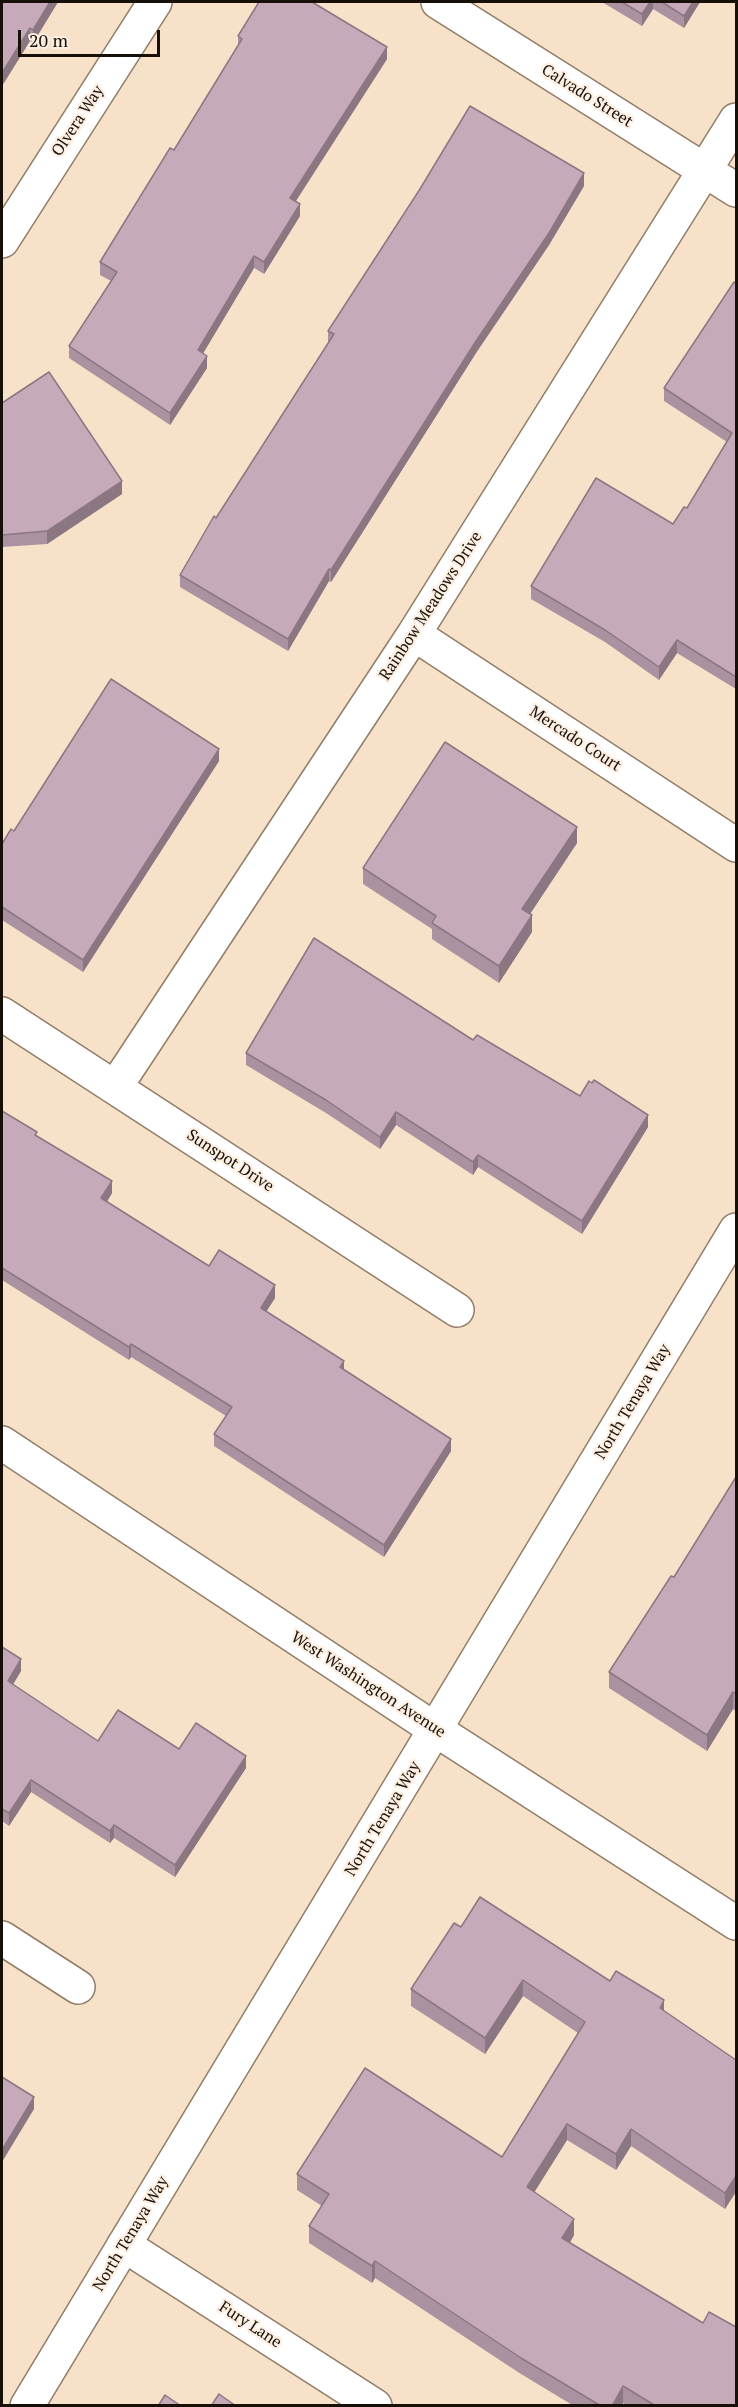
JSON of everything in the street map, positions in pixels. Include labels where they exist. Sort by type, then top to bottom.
[{"type":"street","name":"Olvera Way","points":[[2,241],[154,2]]},
{"type":"street","name":"Calvado Street","points":[[438,2],[736,190]]},
{"type":"street","name":"Rainbow Meadows Drive","points":[[116,1086],[414,634],[736,120]]},
{"type":"street","name":"Mercado Court","points":[[414,634],[736,845]]},
{"type":"street","name":"Sunspot Drive","points":[[2,1014],[116,1086],[457,1310]]},
{"type":"street","name":"North Tenaya Way","points":[[27,2406],[736,1230]]},
{"type":"street","name":"West Washington Avenue","points":[[2,1443],[436,1730],[736,1923]]},
{"type":"street","points":[[2,1938],[78,1987]]},
{"type":"street","name":"Fury Lane","points":[[124,2246],[375,2406]]},
{"type":"building","points":[[2,2],[50,2],[33,30],[30,28],[2,73]]},
{"type":"building","points":[[259,2],[312,2],[387,47],[290,198],[300,204],[264,262],[254,256],[198,350],[207,356],[170,413],[69,346],[117,272],[100,262],[170,148],[174,150],[242,39],[238,36]]},
{"type":"building","points":[[622,2],[650,2],[642,14]]},
{"type":"building","points":[[662,2],[693,2],[684,16]]},
{"type":"building","points":[[470,106],[584,173],[549,233],[476,341],[331,570],[329,569],[288,639],[180,575],[214,516],[216,518],[334,334],[328,331],[420,189]]},
{"type":"building","points":[[734,282],[736,284],[736,677],[677,640],[659,667],[605,630],[531,586],[596,478],[673,524],[684,507],[687,508],[732,433],[664,388]]},
{"type":"building","points":[[49,372],[122,481],[47,531],[2,535],[2,403]]},
{"type":"building","points":[[111,679],[219,749],[83,960],[2,907],[2,844],[11,829],[14,831]]},
{"type":"building","points":[[445,742],[577,827],[522,909],[532,915],[499,966],[432,923],[436,916],[363,868]]},
{"type":"building","points":[[314,938],[473,1040],[477,1035],[580,1096],[589,1081],[592,1083],[594,1080],[648,1115],[582,1221],[478,1155],[473,1162],[396,1112],[380,1137],[326,1100],[246,1053]]},
{"type":"building","points":[[2,1111],[37,1132],[35,1135],[112,1181],[101,1198],[209,1266],[219,1250],[275,1285],[261,1308],[344,1361],[340,1367],[451,1439],[384,1545],[214,1434],[232,1407],[131,1344],[129,1347],[2,1268]]},
{"type":"building","points":[[736,1477],[736,1694],[733,1692],[707,1735],[609,1672],[671,1576],[674,1577]]},
{"type":"building","points":[[2,1647],[21,1659],[8,1681],[98,1741],[118,1710],[179,1749],[196,1723],[246,1756],[175,1865],[114,1825],[110,1831],[31,1780],[9,1813],[2,1809]]},
{"type":"building","points":[[480,1897],[610,1981],[616,1971],[664,2000],[660,2008],[736,2060],[736,2176],[725,2193],[631,2129],[616,2154],[567,2124],[527,2187],[574,2219],[562,2238],[703,2323],[709,2312],[736,2327],[736,2406],[656,2406],[623,2386],[612,2406],[601,2406],[521,2358],[375,2261],[372,2266],[309,2226],[329,2194],[297,2174],[365,2068],[502,2157],[585,2022],[523,1980],[485,2038],[411,1989],[454,1923],[461,1927]]},
{"type":"building","points":[[2,2077],[34,2097],[2,2150]]},
{"type":"building","points":[[219,2394],[236,2406],[211,2406]]},
{"type":"building","points":[[165,2395],[181,2406],[158,2406]]}]
